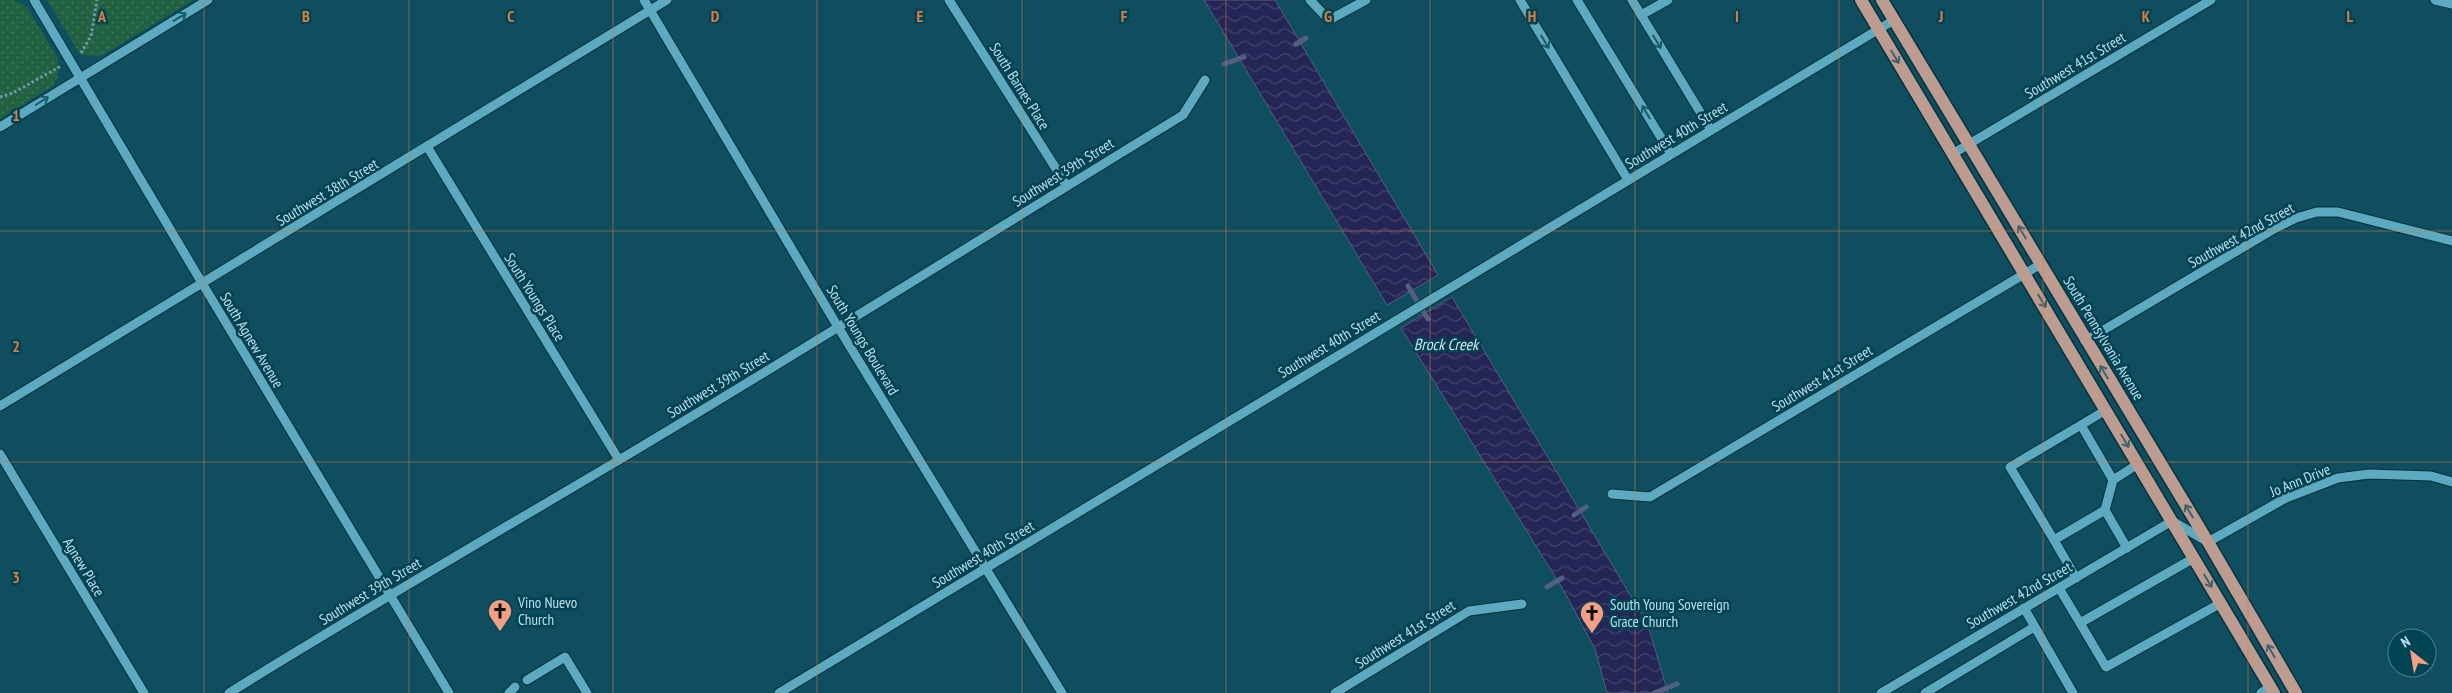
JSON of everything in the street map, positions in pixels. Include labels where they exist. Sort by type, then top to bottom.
[{"type":"main road","points":[[1861,0],[2026,273],[2221,603],[2268,691]]},
{"type":"main road","name":"South Pennsylvania Avenue","points":[[1882,0],[2041,264],[2085,341],[2208,542],[2296,693]]},
{"type":"street","name":"South Agnew Avenue","points":[[34,0],[449,693]]},
{"type":"street","points":[[0,127],[208,0]]},
{"type":"street","name":"South Youngs Boulevard","points":[[644,0],[838,327],[987,567],[1062,693]]},
{"type":"street","name":"Southwest 38th Street","points":[[0,406],[428,148],[667,0]]},
{"type":"street","name":"South Barnes Place","points":[[950,0],[1067,186]]},
{"type":"street","points":[[1310,0],[1328,20],[1364,0]]},
{"type":"street","points":[[1520,0],[1628,180]]},
{"type":"street","points":[[1577,0],[1671,154]]},
{"type":"street","points":[[1632,0],[1711,130]]},
{"type":"street","points":[[1641,15],[1667,0]]},
{"type":"street","name":"Southwest 41st Street","points":[[1954,153],[2211,0]]},
{"type":"street","points":[[2435,0],[2452,4]]},
{"type":"street","name":"Southwest 40th Street","points":[[779,693],[1894,20]]},
{"type":"street","name":"Southwest 39th Street","points":[[229,693],[389,594],[619,460],[1183,115],[1205,80]]},
{"type":"street","name":"South Youngs Place","points":[[428,148],[619,460]]},
{"type":"street","name":"Southwest 42nd Street","points":[[2085,341],[2274,229],[2296,218],[2317,212],[2338,212],[2452,241]]},
{"type":"street","name":"Southwest 41st Street","points":[[1612,494],[1650,497],[2041,264]]},
{"type":"street","points":[[2076,578],[2010,467],[2106,410]]},
{"type":"street","points":[[2081,425],[2113,480]]},
{"type":"street","name":"Agnew Place","points":[[0,454],[144,693]]},
{"type":"street","points":[[2054,540],[2105,510],[2113,480],[2138,464]]},
{"type":"street","name":"Jo Ann Drive","points":[[2208,542],[2286,498],[2338,478],[2378,474],[2431,476],[2452,482]]},
{"type":"street","points":[[2105,510],[2127,548]]},
{"type":"street","points":[[2172,522],[2208,542]]},
{"type":"street","name":"Southwest 42nd Street","points":[[1881,693],[2172,522]]},
{"type":"street","points":[[2080,623],[2194,558]]},
{"type":"street","points":[[2059,588],[2106,668],[2221,603]]},
{"type":"street","name":"Southwest 41st Street","points":[[1335,693],[1469,611],[1522,604]]},
{"type":"street","points":[[2024,608],[2073,693]]},
{"type":"street","points":[[1925,693],[2034,627]]},
{"type":"street","points":[[527,680],[565,657],[586,693]]},
{"type":"green space","points":[[0,0],[14,0],[27,7],[58,59],[58,77],[53,86],[0,119]]},
{"type":"green space","points":[[47,0],[193,0],[101,56],[87,56],[80,54]]},
{"type":"water","name":"Brock Creek","points":[[1204,0],[1275,0],[1438,275],[1387,305]]},
{"type":"water","name":"Brock Creek","points":[[1452,297],[1648,625],[1668,693],[1607,693],[1595,649],[1564,591],[1401,328]]},
{"type":"waterway","points":[[1296,44],[1306,38]]},
{"type":"waterway","points":[[1224,64],[1244,57]]},
{"type":"waterway","name":"Brock Creek","points":[[1408,286],[1428,319]]},
{"type":"waterway","points":[[1574,515],[1586,507]]},
{"type":"waterway","points":[[1547,587],[1562,578]]},
{"type":"waterway","points":[[1654,693],[1677,684]]},
{"type":"place","name":"Vino Nuevo Church","points":[[500,632]]},
{"type":"place","name":"South Young Sovereign Grace Church","points":[[1592,634]]}]
